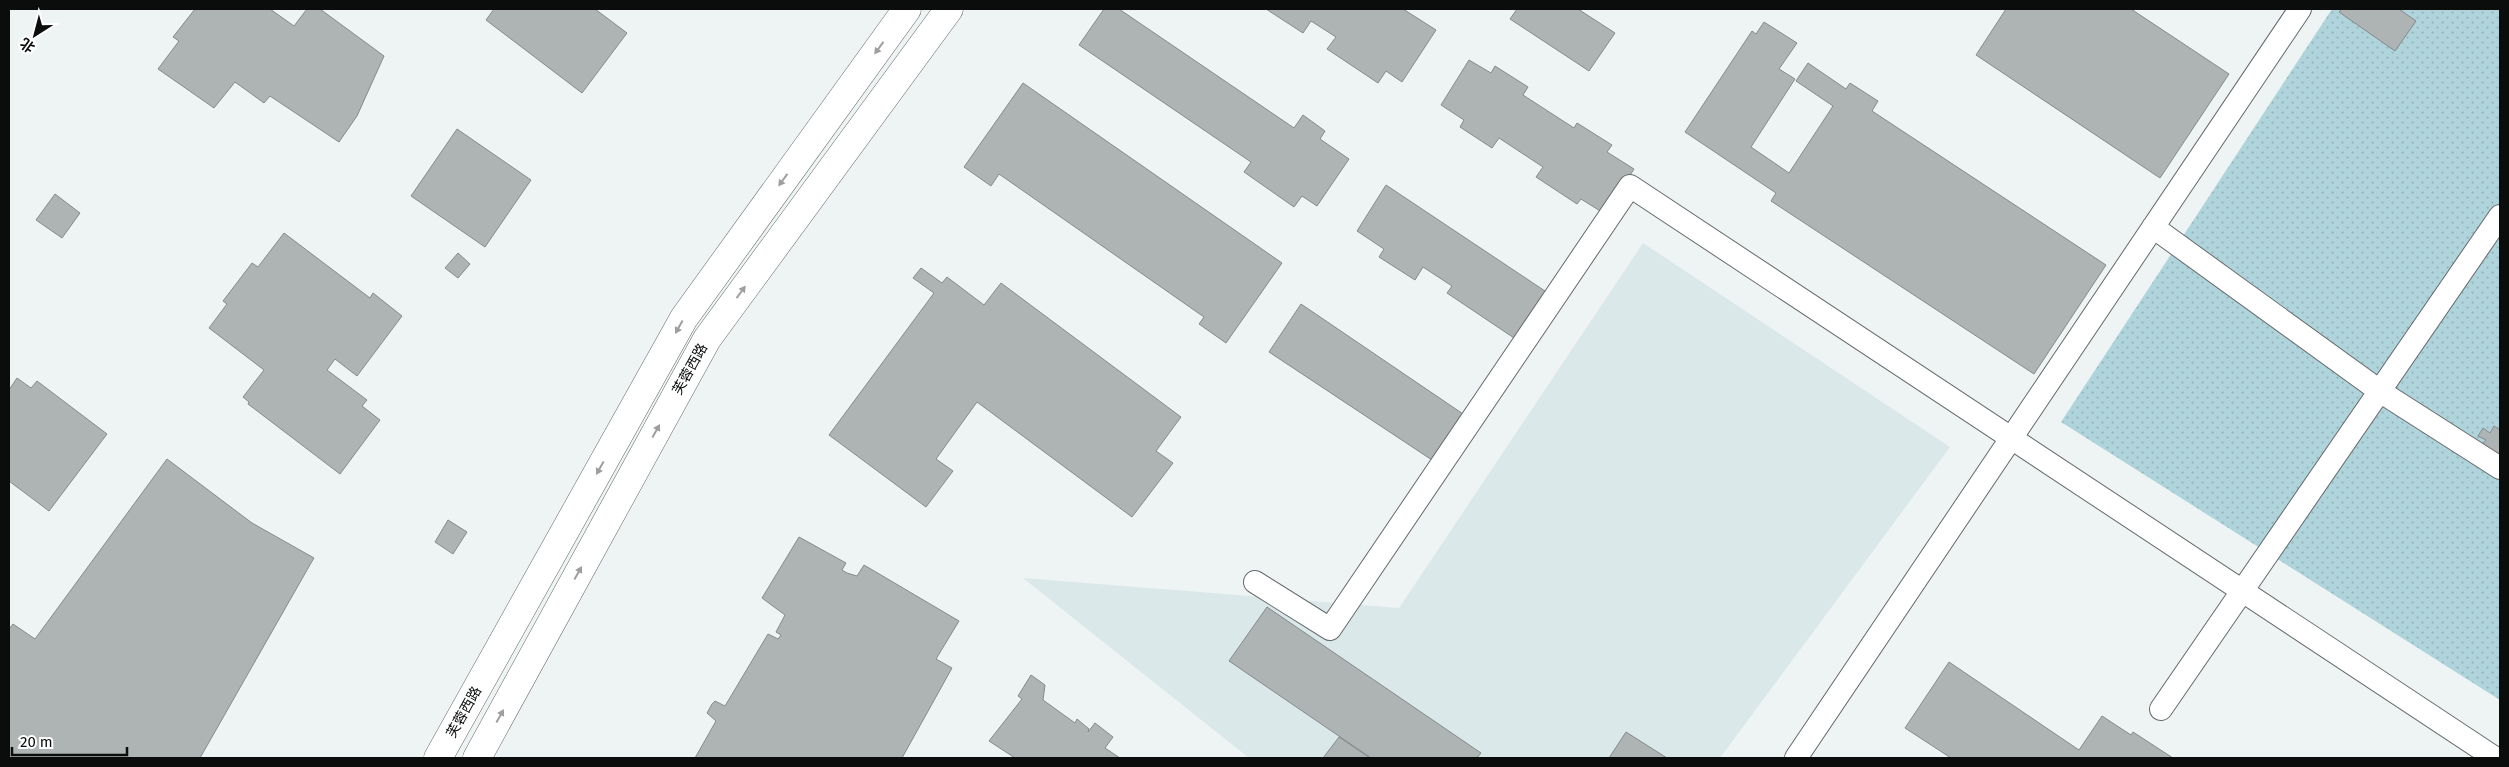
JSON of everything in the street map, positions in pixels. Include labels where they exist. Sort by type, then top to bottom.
[{"type":"main road","name":"芙蓉西路","points":[[438,758],[684,318],[907,9]]},
{"type":"main road","name":"芙蓉西路","points":[[477,758],[707,339],[949,9]]},
{"type":"lane","points":[[1796,758],[2300,9]]},
{"type":"lane","points":[[1255,582],[1330,629],[1630,186],[2495,758]]},
{"type":"lane","points":[[2161,709],[2381,392],[2500,216]]},
{"type":"lane","points":[[2153,227],[2381,392],[2500,468]]},
{"type":"shaded area","points":[[2332,9],[2500,9],[2500,700],[2061,422]]},
{"type":"shaded area","points":[[1643,243],[1950,447],[1720,758],[1249,758],[1023,578],[1399,608]]},
{"type":"building","points":[[195,9],[270,9],[294,26],[307,9],[320,9],[384,56],[357,116],[339,142],[270,96],[264,103],[235,82],[214,108],[158,69],[179,41],[173,37]]},
{"type":"building","points":[[494,9],[595,9],[627,33],[582,93],[486,20]]},
{"type":"building","points":[[1104,9],[1119,9],[1294,128],[1303,115],[1325,131],[1320,139],[1349,159],[1317,206],[1302,196],[1294,207],[1244,172],[1251,162],[1079,45]]},
{"type":"building","points":[[1266,9],[1403,9],[1436,30],[1402,82],[1386,71],[1378,83],[1327,49],[1336,37],[1311,21],[1303,33]]},
{"type":"building","points":[[1517,9],[1578,9],[1615,33],[1589,71],[1510,19]]},
{"type":"building","points":[[2006,9],[2131,9],[2229,74],[2160,178],[1976,55]]},
{"type":"building","points":[[2342,9],[2399,9],[2416,21],[2395,51],[2339,12]]},
{"type":"building","points":[[1764,22],[1797,43],[1779,69],[1795,79],[1751,147],[1789,173],[1833,106],[1796,81],[1808,63],[1846,89],[1850,83],[1878,101],[1872,111],[2106,265],[2034,374],[1771,201],[1776,193],[1685,132],[1752,31],[1756,34]]},
{"type":"building","points":[[1469,60],[1491,73],[1495,66],[1528,87],[1523,95],[1574,128],[1577,123],[1612,145],[1607,152],[1634,169],[1605,214],[1581,199],[1577,204],[1536,177],[1543,167],[1499,138],[1492,148],[1460,127],[1464,120],[1441,105]]},
{"type":"building","points":[[1023,83],[1282,263],[1226,343],[1199,324],[1204,317],[999,174],[991,186],[964,167]]},
{"type":"building","points":[[457,129],[531,180],[485,247],[411,196]]},
{"type":"building","points":[[1386,185],[1551,295],[1520,342],[1447,293],[1452,286],[1423,267],[1415,280],[1379,257],[1384,249],[1357,231]]},
{"type":"building","points":[[55,194],[80,213],[62,238],[36,220]]},
{"type":"building","points":[[284,233],[370,298],[373,293],[402,316],[357,376],[335,359],[327,370],[367,400],[362,406],[380,420],[340,474],[248,404],[249,402],[243,397],[264,370],[209,328],[227,304],[223,301],[252,263],[258,267]]},
{"type":"building","points":[[458,253],[470,264],[458,278],[445,268]]},
{"type":"building","points":[[921,268],[942,283],[947,277],[984,305],[1001,283],[1181,417],[1156,451],[1173,463],[1132,517],[977,402],[936,459],[953,471],[926,507],[829,435],[934,293],[913,278]]},
{"type":"building","points":[[1301,304],[1469,418],[1438,464],[1269,352]]},
{"type":"building","points":[[17,378],[31,388],[37,381],[107,434],[49,511],[9,481],[9,390]]},
{"type":"building","points":[[2494,426],[2500,430],[2500,459],[2481,446],[2486,440],[2478,436],[2483,428],[2490,433]]},
{"type":"building","points":[[167,459],[252,523],[314,558],[200,758],[9,758],[9,629],[13,624],[35,639]]},
{"type":"building","points":[[448,520],[467,532],[453,554],[435,542]]},
{"type":"building","points":[[799,537],[846,563],[842,570],[847,573],[857,576],[864,565],[959,621],[936,659],[952,668],[902,758],[695,758],[716,721],[707,713],[712,704],[715,701],[725,706],[768,634],[778,639],[781,635],[776,632],[785,615],[762,598]]},
{"type":"building","points":[[1267,607],[1481,753],[1477,758],[1371,758],[1229,661]]},
{"type":"building","points":[[1949,662],[2079,750],[2102,716],[2131,735],[2133,732],[2173,758],[1951,758],[1905,728]]},
{"type":"building","points":[[1031,675],[1045,685],[1043,700],[1075,723],[1077,719],[1089,729],[1088,732],[1095,723],[1113,737],[1105,748],[1120,758],[1015,758],[989,741],[1022,699],[1018,696]]},
{"type":"building","points":[[1626,732],[1667,758],[1609,758]]},
{"type":"building","points":[[1339,737],[1370,758],[1323,758]]}]
